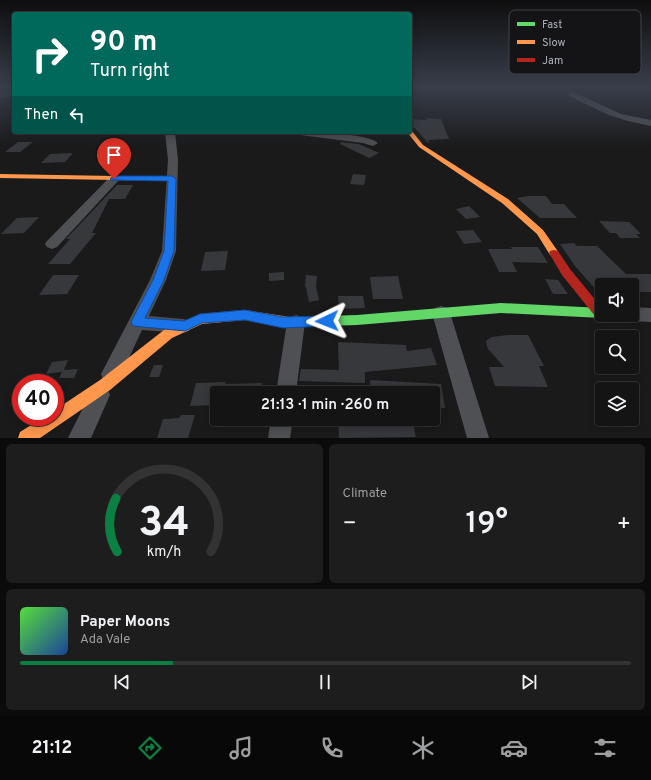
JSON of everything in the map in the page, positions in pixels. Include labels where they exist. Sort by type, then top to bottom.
[{"type":"street","points":[[597,106],[607,111],[651,123]]},
{"type":"street","points":[[603,106],[607,111]]},
{"type":"street","points":[[622,108],[651,123]]},
{"type":"street","points":[[79,438],[158,280],[169,251],[173,160],[170,134]]},
{"type":"street","points":[[316,134],[364,140],[373,143]]},
{"type":"street","points":[[412,134],[421,146],[505,201],[540,232],[566,272],[595,306]]},
{"type":"street","points":[[0,176],[172,179]]},
{"type":"street","points":[[52,244],[114,179]]},
{"type":"street","points":[[26,438],[105,386],[168,334],[200,318],[245,315],[283,322],[357,320],[501,308],[595,313]]},
{"type":"street","points":[[441,313],[478,438]]},
{"type":"street","points":[[639,314],[651,315]]},
{"type":"street","points":[[137,322],[185,326]]},
{"type":"street","points":[[287,386],[296,322]]},
{"type":"street","points":[[279,438],[281,426]]},
{"type":"building","points":[[426,118],[441,119],[449,139],[427,140],[430,142],[428,143],[415,128],[412,127],[412,119],[426,120]]},
{"type":"building","points":[[18,142],[33,142],[20,152],[5,152]]},
{"type":"building","points":[[341,142],[359,144],[379,153],[369,158],[340,144]]},
{"type":"building","points":[[73,153],[65,162],[41,163],[50,154]]},
{"type":"building","points":[[353,174],[366,175],[364,185],[350,184]]},
{"type":"building","points":[[117,185],[133,185],[125,199],[109,199],[92,233],[96,233],[70,264],[48,264],[70,239],[66,239]]},
{"type":"building","points":[[528,196],[546,196],[552,204],[564,204],[577,218],[540,218],[517,198]]},
{"type":"building","points":[[469,206],[480,217],[466,219],[456,209]]},
{"type":"building","points":[[39,217],[24,233],[1,234],[17,218]]},
{"type":"building","points":[[599,221],[629,222],[641,234],[636,234],[640,238],[620,238],[616,233],[610,233]]},
{"type":"building","points":[[473,230],[482,242],[464,244],[456,231]]},
{"type":"building","points":[[574,243],[577,246],[597,246],[626,274],[651,274],[651,292],[639,292],[639,278],[595,278],[595,289],[575,266],[560,244]]},
{"type":"building","points":[[511,247],[538,247],[548,263],[512,262],[517,272],[499,272],[488,249],[512,249]]},
{"type":"building","points":[[228,251],[225,270],[201,271],[205,252]]},
{"type":"building","points":[[284,272],[284,280],[269,281],[269,273]]},
{"type":"building","points":[[53,275],[79,275],[67,294],[39,295]]},
{"type":"building","points":[[306,275],[317,276],[316,287],[319,300],[309,302],[305,287]]},
{"type":"building","points":[[398,276],[403,299],[373,299],[370,277]]},
{"type":"building","points":[[545,279],[558,280],[568,294],[553,294]]},
{"type":"building","points":[[338,296],[363,296],[365,308],[339,309]]},
{"type":"building","points":[[528,335],[544,366],[539,366],[548,387],[495,386],[489,367],[504,367],[488,349],[486,343],[487,340],[492,337]]},
{"type":"building","points":[[338,342],[406,345],[407,351],[431,348],[437,365],[365,372],[365,383],[299,381],[301,369],[339,370]]},
{"type":"building","points":[[68,360],[64,370],[78,369],[74,378],[64,378],[64,374],[61,374],[62,372],[46,374],[52,362]]},
{"type":"building","points":[[154,365],[163,365],[159,377],[149,377]]},
{"type":"building","points":[[370,380],[441,384],[445,408],[440,408],[440,386],[370,386]]},
{"type":"building","points":[[196,383],[262,383],[262,386],[210,386],[210,405],[190,406]]},
{"type":"building","points":[[181,415],[195,415],[188,438],[157,438],[163,419],[179,418]]},
{"type":"building","points":[[338,426],[414,426],[416,437],[339,438]]},
{"type":"traffic: fast","points":[[292,322],[357,320],[501,308],[595,313]]},
{"type":"traffic: slow","points":[[412,134],[421,146],[505,201],[540,232],[554,253]]},
{"type":"traffic: slow","points":[[0,176],[172,179]]},
{"type":"traffic: slow","points":[[26,438],[105,385],[168,334],[200,319],[245,315],[283,322],[292,322]]},
{"type":"traffic: jam","points":[[554,253],[566,272],[595,308]]},
{"type":"route","points":[[114,179],[172,179],[169,251],[158,280],[137,322],[185,326],[200,318],[245,315],[283,322],[327,321]]}]
